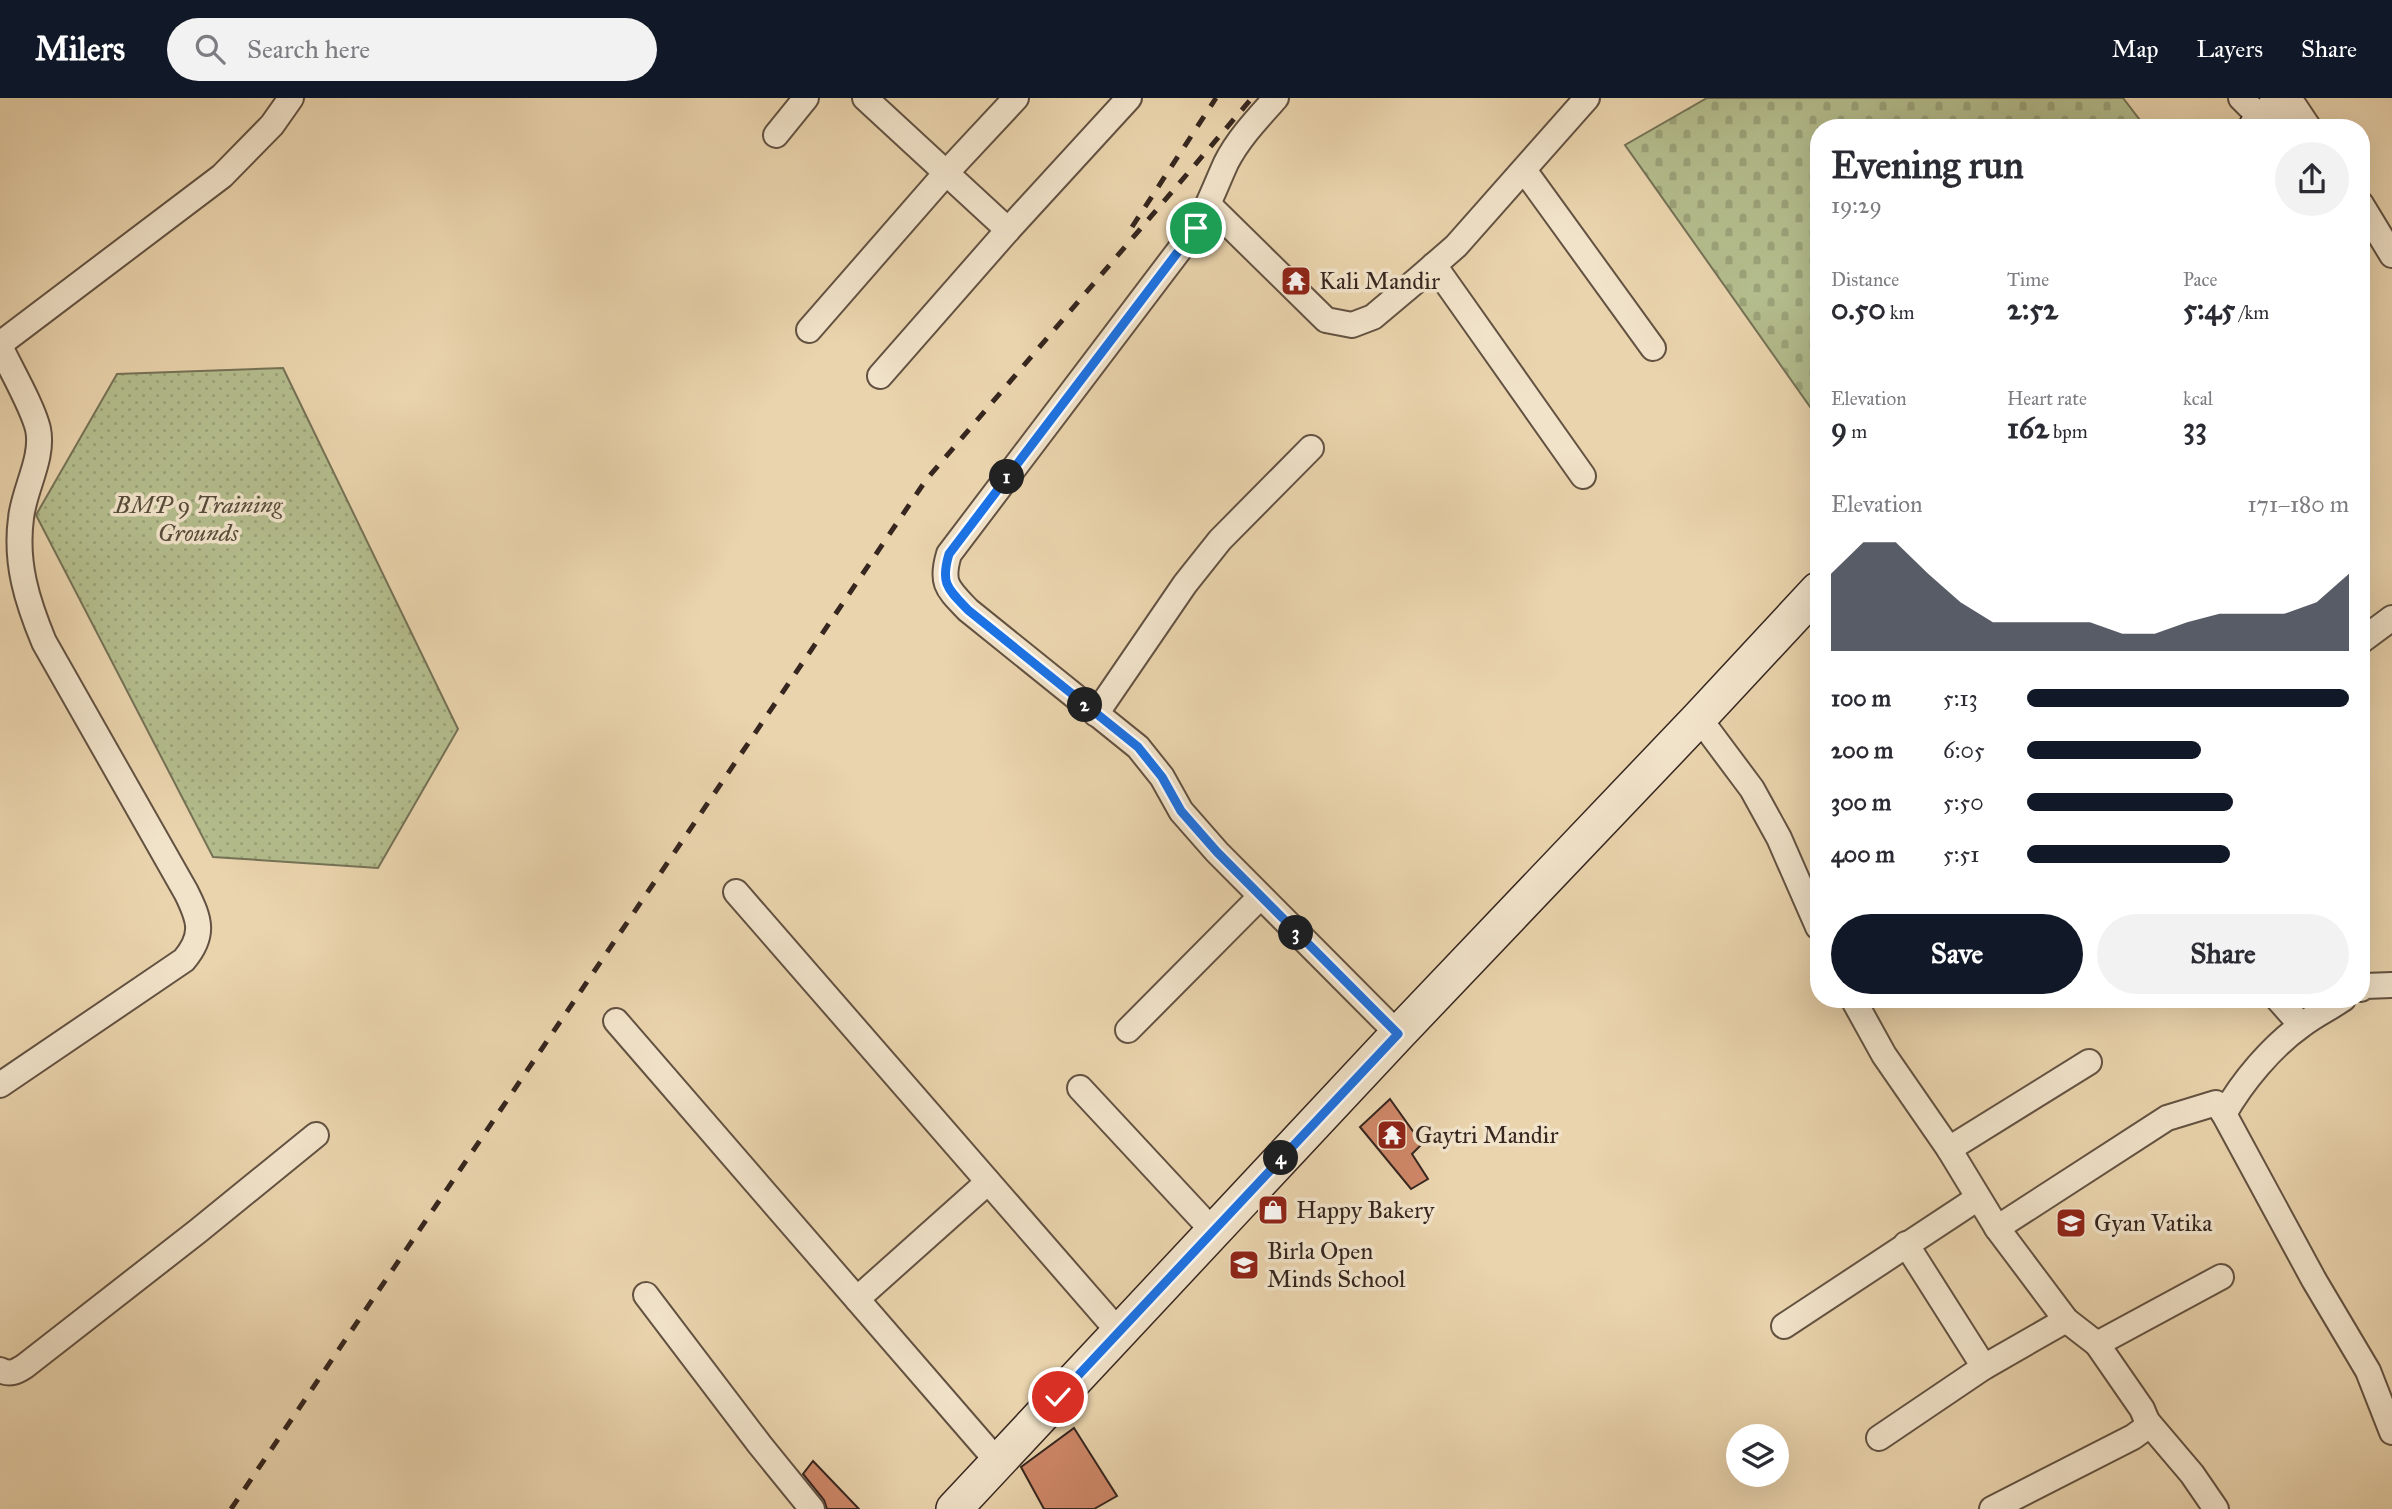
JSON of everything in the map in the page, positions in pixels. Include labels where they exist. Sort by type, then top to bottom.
[{"type":"main road","points":[[962,1506],[998,1462],[1213,1231],[1810,599]]},
{"type":"street","points":[[0,1085],[184,960],[196,946],[198,929],[194,909],[186,892],[44,642],[27,603],[19,556],[21,517],[37,452],[38,430],[0,345],[222,176],[272,125],[292,98]]},
{"type":"street","points":[[775,135],[806,98]]},
{"type":"street","points":[[865,98],[1008,230]]},
{"type":"street","points":[[809,330],[946,173],[1016,98]]},
{"type":"street","points":[[880,376],[1129,98]]},
{"type":"street","points":[[1276,98],[1243,136],[1227,162],[1196,228],[949,554],[944,572],[949,590],[968,610],[1138,747],[1151,761],[1181,811],[1260,897],[1398,1034]]},
{"type":"street","points":[[1209,205],[1326,320],[1352,325],[1373,317],[1456,246],[1587,98]]},
{"type":"street","points":[[2267,108],[2290,119]]},
{"type":"street","points":[[1524,170],[1653,348]]},
{"type":"street","points":[[2370,219],[2392,255]]},
{"type":"street","points":[[1434,265],[1583,477]]},
{"type":"street","points":[[1096,713],[1185,584],[1220,540],[1311,448]]},
{"type":"street","points":[[2370,634],[2392,618]]},
{"type":"street","points":[[1699,718],[1752,789],[1779,838],[1810,910]]},
{"type":"street","points":[[736,892],[1119,1332]]},
{"type":"street","points":[[1128,1030],[1260,897]]},
{"type":"street","points":[[2370,986],[2392,985]]},
{"type":"street","points":[[1858,1008],[1884,1055],[1950,1149],[1997,1228],[2067,1320],[2097,1344],[2142,1409],[2147,1421],[2192,1474],[2216,1509]]},
{"type":"street","points":[[2286,1008],[2301,1025]]},
{"type":"street","points":[[2224,1114],[2238,1088],[2301,1025],[2328,1008]]},
{"type":"street","points":[[616,1021],[998,1462]]},
{"type":"street","points":[[1950,1149],[2089,1062]]},
{"type":"street","points":[[1080,1088],[1213,1231]]},
{"type":"street","points":[[1997,1228],[2167,1118],[2216,1104],[2368,1371],[2392,1432]]},
{"type":"street","points":[[0,1370],[7,1374],[25,1366],[316,1135]]},
{"type":"street","points":[[857,1299],[988,1181]]},
{"type":"street","points":[[1784,1326],[1978,1198]]},
{"type":"street","points":[[1906,1244],[1984,1367]]},
{"type":"street","points":[[2097,1344],[2221,1277]]},
{"type":"street","points":[[646,1294],[760,1445],[813,1509]]},
{"type":"street","points":[[1879,1438],[1984,1367],[2067,1320]]},
{"type":"street","points":[[1992,1509],[2133,1437],[2144,1429],[2147,1421]]},
{"type":"green space","points":[[1707,98],[2123,98],[2139,119],[1810,119],[1810,407],[1625,145]]},
{"type":"green space","name":"BMP 9 Training Grounds","points":[[283,368],[458,729],[378,868],[213,857],[36,515],[117,374]]},
{"type":"building","name":"Gaytri Mandir","points":[[1390,1099],[1422,1144],[1412,1154],[1428,1179],[1411,1189],[1360,1127]]},
{"type":"building","points":[[1074,1428],[1117,1496],[1094,1509],[1044,1509],[1021,1467]]},
{"type":"building","points":[[813,1461],[859,1509],[827,1509],[824,1500],[803,1474]]},
{"type":"railway","points":[[1132,227],[1216,98]]},
{"type":"railway","points":[[231,1509],[926,480],[1252,98]]},
{"type":"place","name":"Kali Mandir","points":[[1296,281]]},
{"type":"place","name":"Gaytri Mandir","points":[[1392,1135]]},
{"type":"place","name":"Happy Bakery","points":[[1273,1210]]},
{"type":"place","name":"Gyan Vatika","points":[[2071,1223]]},
{"type":"place","name":"Birla Open Minds School","points":[[1244,1265]]},
{"type":"route","points":[[1058,1397],[1398,1034],[1217,852],[1181,811],[1162,777],[1138,747],[968,610],[949,590],[944,572],[949,554],[1196,228]]}]
